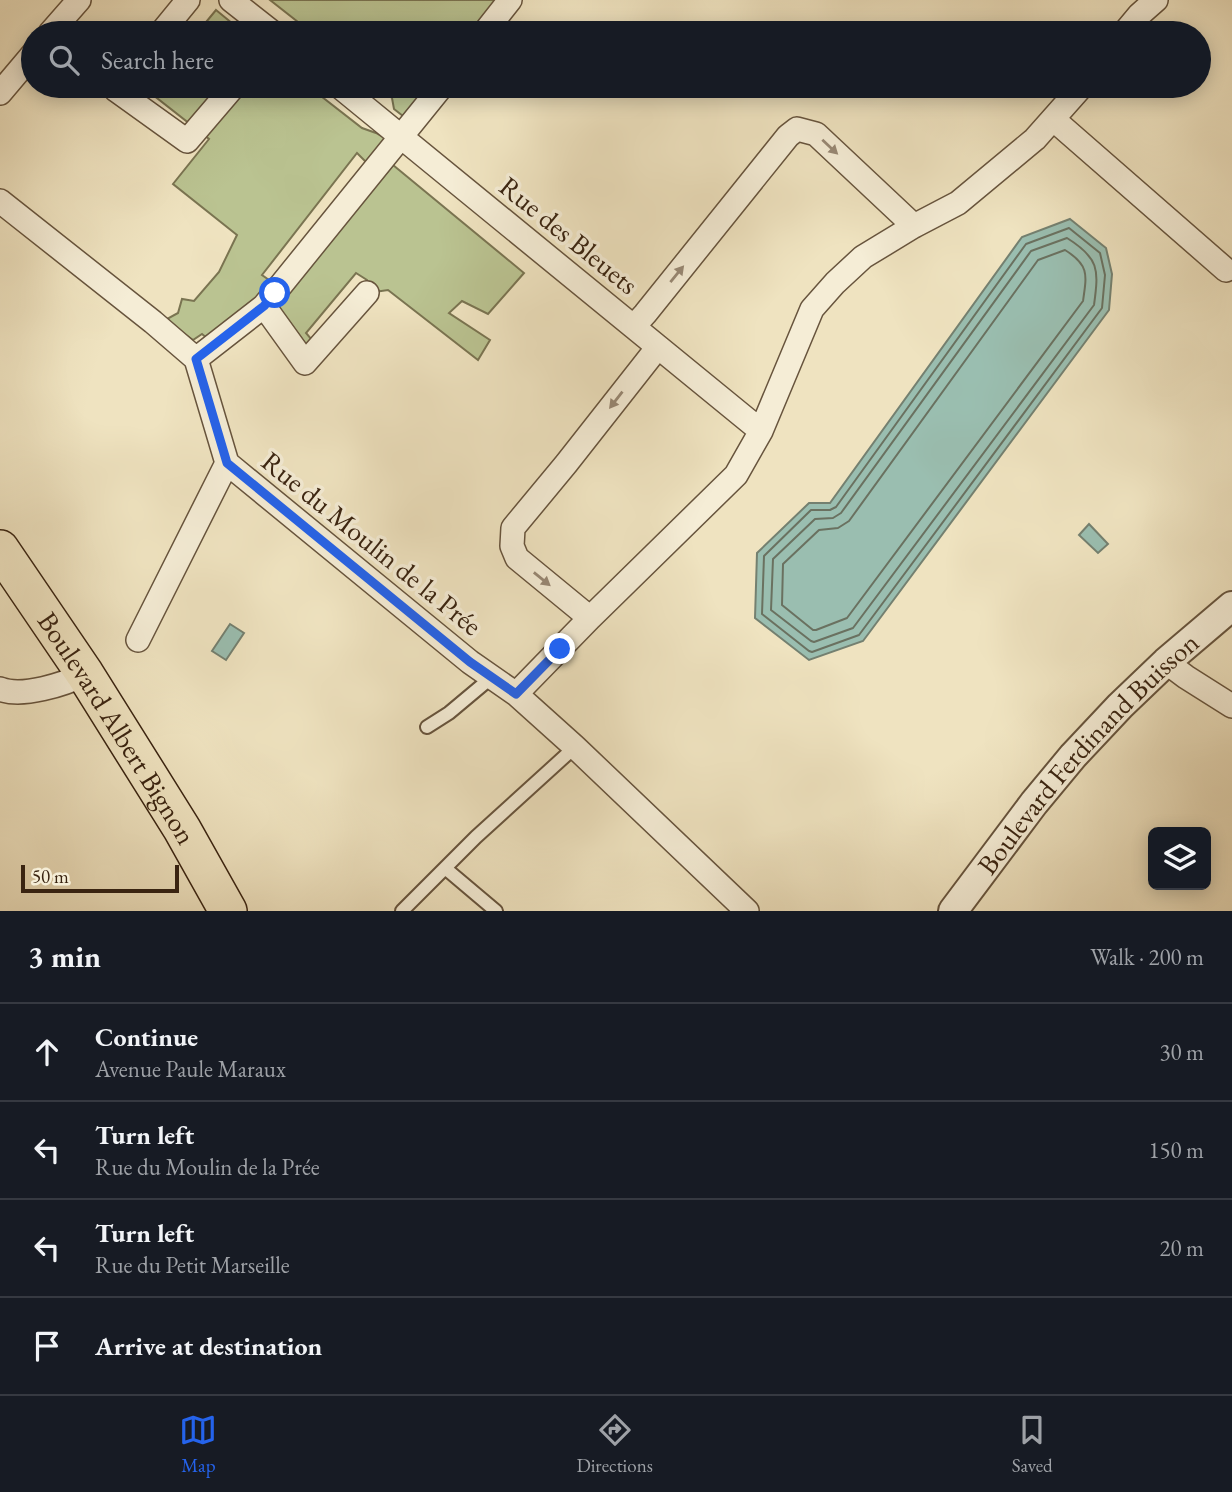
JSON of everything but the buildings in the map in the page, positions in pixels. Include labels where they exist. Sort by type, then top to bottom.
[{"type":"main road","name":"Boulevard Albert Bignon","points":[[0,549],[85,674],[182,829],[228,911]]},
{"type":"street","points":[[61,21],[79,0]]},
{"type":"street","points":[[171,21],[188,0]]},
{"type":"street","points":[[232,0],[258,21]]},
{"type":"street","points":[[493,21],[510,0]]},
{"type":"street","points":[[1134,21],[1156,0]]},
{"type":"street","points":[[0,93],[21,68]]},
{"type":"street","points":[[127,98],[187,141],[224,98]]},
{"type":"street","name":"Rue des Bleuets","points":[[354,98],[761,431]]},
{"type":"street","points":[[0,201],[153,321],[196,359],[264,306],[432,98]]},
{"type":"street","points":[[516,694],[736,475],[761,431],[812,309],[835,283],[863,257],[958,203],[1035,138],[1072,98]]},
{"type":"street","points":[[1054,120],[1226,270]]},
{"type":"street","points":[[634,327],[788,136],[797,129],[816,134],[914,226]]},
{"type":"street","points":[[264,306],[305,363],[367,293]]},
{"type":"street","points":[[590,618],[517,558],[512,546],[513,528],[658,346]]},
{"type":"street","name":"Rue du Moulin de la Prée","points":[[196,359],[227,463],[470,662],[516,694],[747,911]]},
{"type":"street","points":[[138,640],[227,463]]},
{"type":"street","name":"Boulevard Ferdinand Buisson","points":[[953,911],[1073,756],[1166,662],[1232,606]]},
{"type":"street","points":[[1166,662],[1232,706]]},
{"type":"street","points":[[0,689],[7,692],[51,688],[85,674]]},
{"type":"lane","points":[[426,727],[449,713],[492,677]]},
{"type":"lane","points":[[402,911],[476,837],[575,747]]},
{"type":"lane","points":[[445,868],[496,911]]},
{"type":"green space","points":[[270,0],[501,0],[490,21],[297,21]]},
{"type":"green space","points":[[216,10],[229,21],[207,21]]},
{"type":"green space","points":[[157,98],[323,98],[362,128],[395,144],[374,170],[357,153],[262,275],[279,287],[215,345],[202,334],[193,340],[165,320],[178,313],[182,299],[194,301],[219,272],[237,235],[173,184],[209,139]]},
{"type":"green space","points":[[392,98],[432,98],[412,123],[394,109]]},
{"type":"green space","points":[[393,165],[524,273],[488,314],[462,301],[449,313],[490,340],[478,360],[388,290],[367,293],[367,280],[356,273],[306,333],[318,347],[307,346],[277,305]]},
{"type":"water","points":[[1070,219],[1106,248],[1112,274],[1109,310],[863,641],[809,660],[755,618],[757,553],[809,503],[830,503],[1022,237]]},
{"type":"water","points":[[1089,524],[1108,544],[1098,553],[1079,535]]},
{"type":"water","points":[[230,624],[244,633],[226,660],[212,651]]},
{"type":"route","points":[[275,293],[264,306],[196,359],[227,463],[470,662],[516,694],[560,649]]}]
